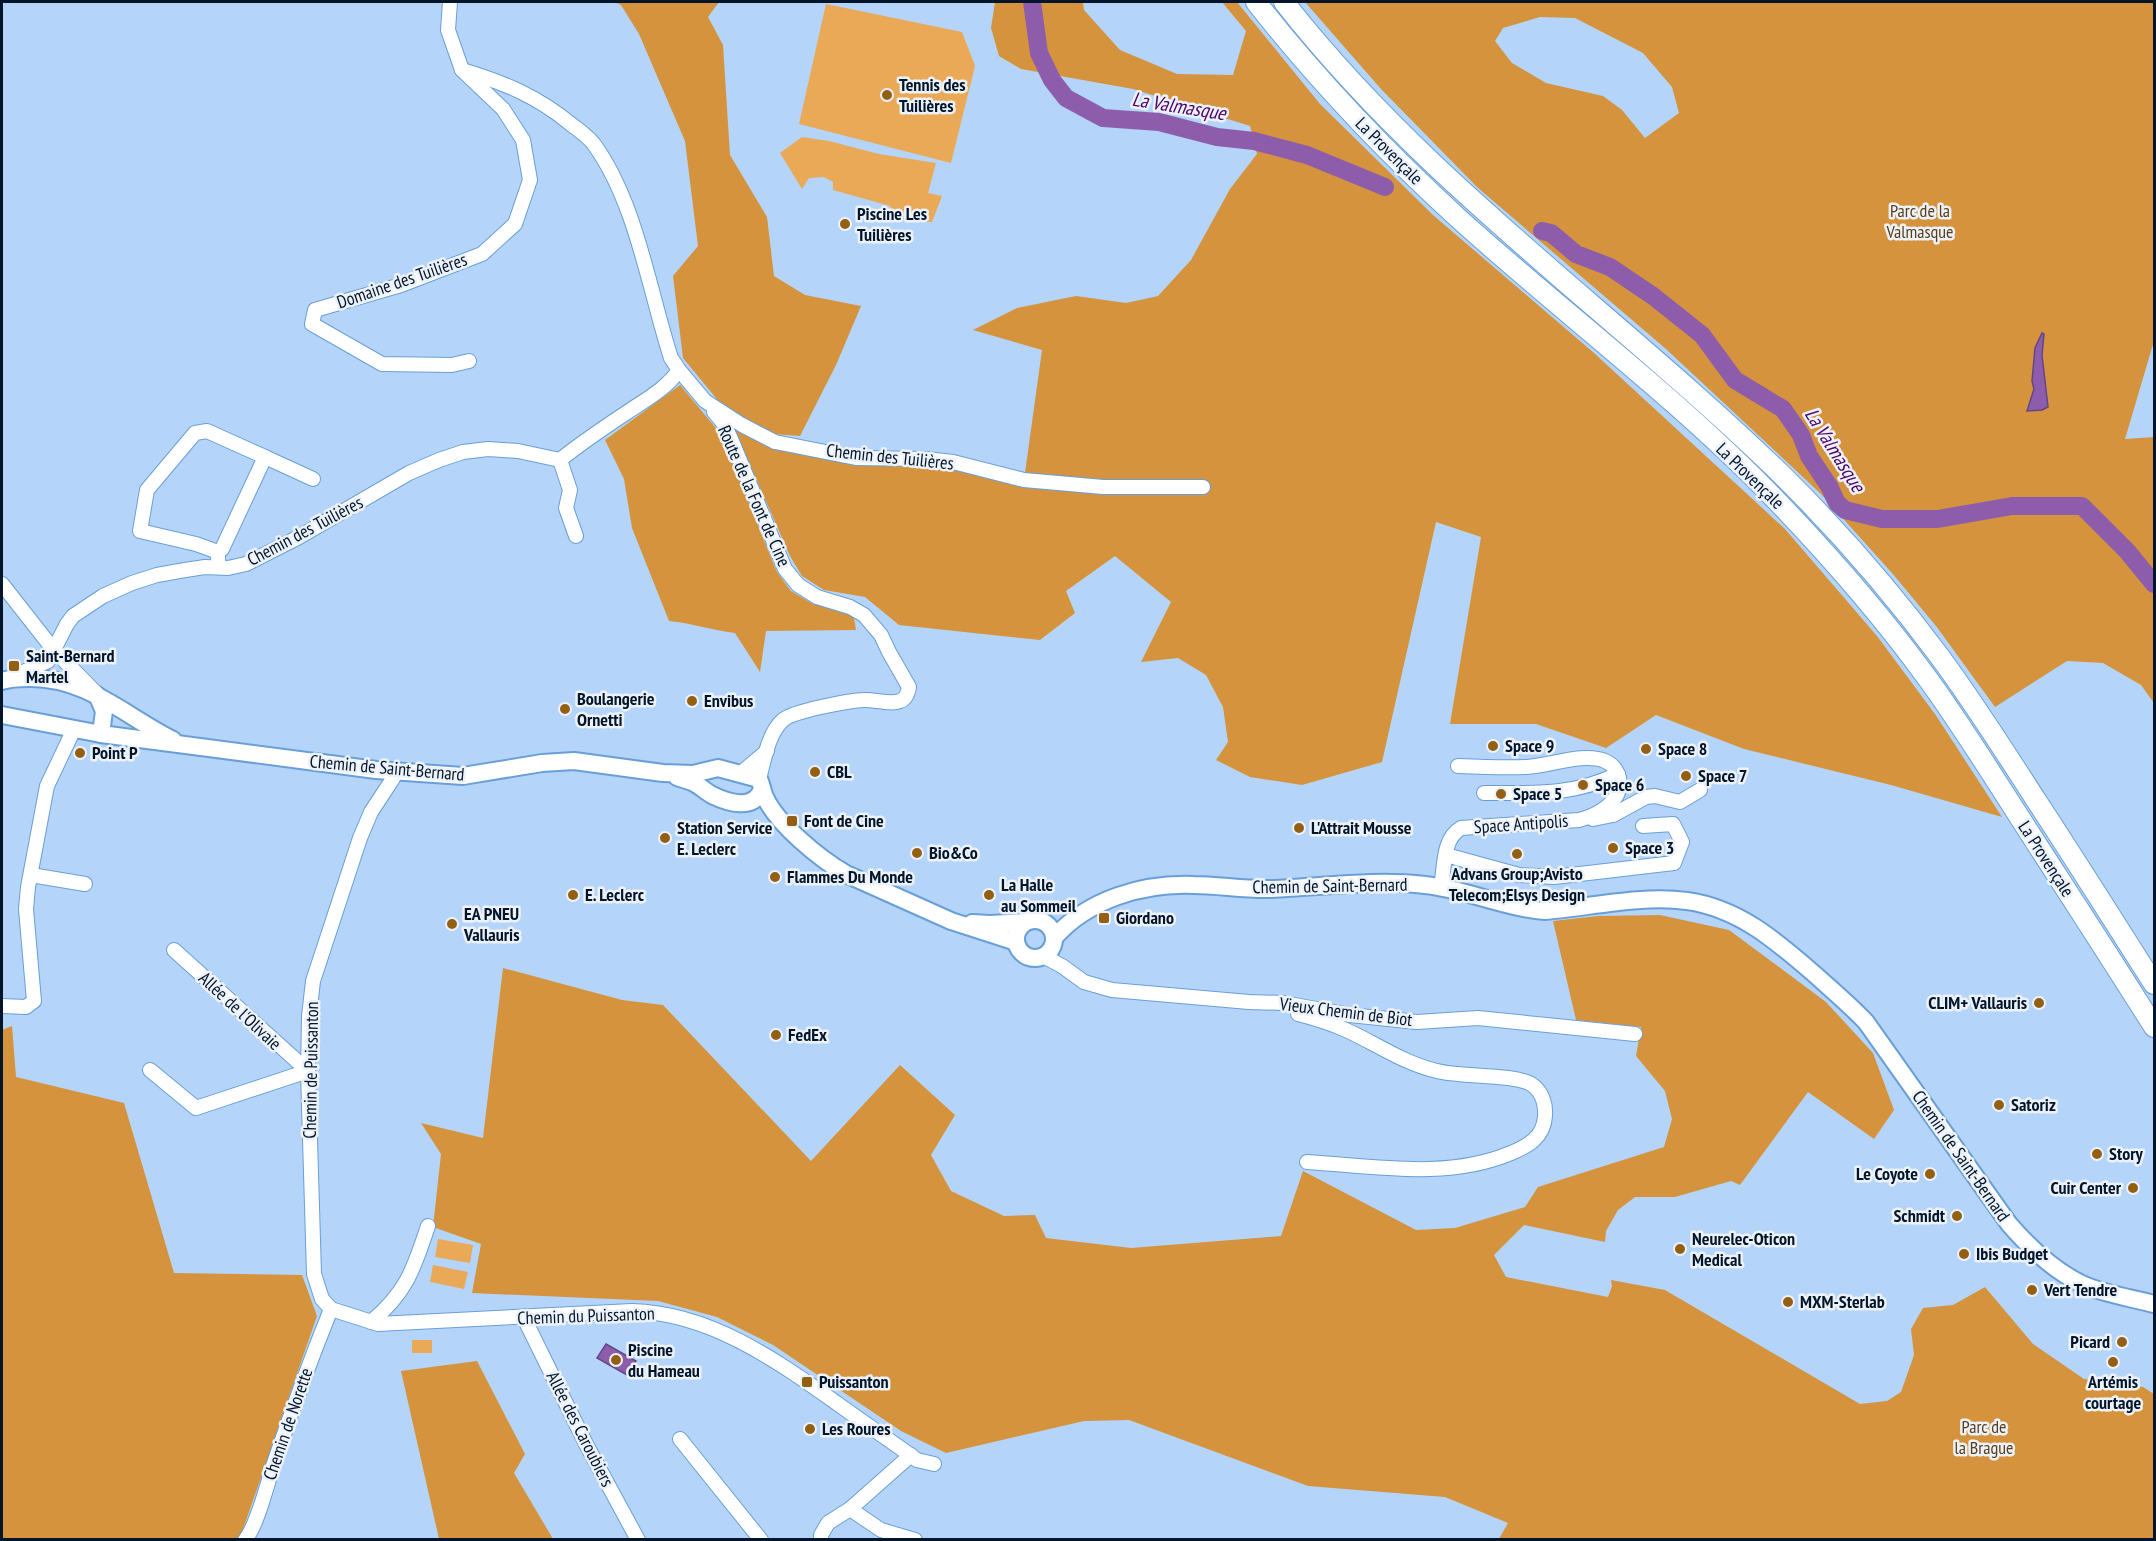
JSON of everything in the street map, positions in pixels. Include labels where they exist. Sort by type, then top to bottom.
[{"type":"highway","name":"La Provençale","points":[[1256,2],[1320,79],[1407,170],[1721,447],[1817,544],[1926,675],[2154,1027]]},
{"type":"highway","name":"La Provençale","points":[[1284,2],[1367,100],[1418,151],[1734,430],[1827,522],[1911,619],[1965,692],[2154,984]]},
{"type":"main road","name":"Chemin de Saint-Bernard","points":[[5,680],[34,678],[61,681],[84,688],[182,744]]},
{"type":"main road","points":[[97,695],[104,711],[101,734]]},
{"type":"main road","name":"Chemin de Saint-Bernard","points":[[2,715],[101,734],[396,772],[463,776],[542,763],[574,761],[663,773],[693,774],[718,768],[741,773],[761,784]]},
{"type":"main road","points":[[705,790],[703,779],[707,770]]},
{"type":"main road","name":"Chemin de Saint-Bernard","points":[[663,773],[691,781],[714,796],[746,803]]},
{"type":"main road","points":[[746,803],[756,800],[761,784]]},
{"type":"main road","points":[[761,784],[765,798],[781,821],[831,865],[846,874],[951,921],[1016,942]]},
{"type":"main road","points":[[746,803],[781,821]]},
{"type":"main road","name":"Chemin de Saint-Bernard","points":[[1042,921],[1137,890],[1170,885],[1267,889],[1358,883],[1422,884],[1442,887],[1527,910],[1545,911],[1661,900],[1686,901],[1717,908],[1744,919],[1779,944],[1848,1003],[1877,1036],[1891,1048],[2009,1224],[2023,1240],[2061,1272],[2083,1284],[2154,1304]]},
{"type":"main road","name":"Chemin de Saint-Bernard","points":[[1050,947],[1065,926],[1095,905]]},
{"type":"main road","points":[[951,921],[990,924],[1025,922],[1034,919],[1042,921],[1050,928],[1050,947],[1032,958],[1021,952],[1016,942],[1017,930],[1025,922]]},
{"type":"main road","name":"Chemin de Saint-Bernard","points":[[1931,1107],[2025,1232],[2051,1254],[2085,1276],[2154,1296]]},
{"type":"street","name":"Domaine des Tuilières","points":[[450,2],[448,30],[462,70],[503,109],[523,140],[530,180],[515,224],[482,254],[401,285],[315,310],[312,324],[382,364],[452,365],[468,361]]},
{"type":"street","points":[[462,70],[502,82],[550,106],[592,141],[612,175],[630,218],[669,351],[679,370],[652,396],[578,445],[560,460],[570,490],[566,508],[576,536]]},
{"type":"street","name":"Chemin des Tuilières","points":[[679,370],[705,401],[741,425],[775,442],[856,458],[927,459],[953,462],[1024,480],[1103,487],[1203,487]]},
{"type":"street","name":"Route de la Font de Cine","points":[[705,401],[728,432],[785,569],[798,585],[817,597],[850,607],[864,615],[881,635],[909,687],[905,697],[897,702],[852,701],[784,719],[777,727],[767,751],[761,784]]},
{"type":"street","points":[[218,552],[196,544],[140,531],[147,490],[195,433],[207,431],[313,478]]},
{"type":"street","name":"Chemin des Tuilières","points":[[5,680],[48,661],[73,616],[117,589],[157,575],[185,570],[237,567],[267,554],[409,473],[463,452],[505,449],[560,460]]},
{"type":"street","points":[[218,567],[218,552],[222,549],[265,457]]},
{"type":"street","points":[[2,584],[53,649],[97,695]]},
{"type":"street","points":[[2,1006],[26,1007],[34,1001],[26,909],[31,875],[47,786],[74,729]]},
{"type":"street","name":"Route de la Font de Cine","points":[[741,773],[767,751]]},
{"type":"street","points":[[1458,766],[1528,767],[1592,758],[1610,764],[1618,774]]},
{"type":"street","name":"Chemin de Puissanton","points":[[331,1309],[322,1299],[314,1274],[308,1071],[309,1016],[313,981],[370,812],[393,780],[396,772]]},
{"type":"street","name":"Space Antipolis","points":[[1484,793],[1561,792],[1603,781],[1618,774],[1620,785],[1617,796],[1600,812],[1579,820]]},
{"type":"street","name":"Space Antipolis","points":[[1442,887],[1448,840],[1454,832],[1461,828],[1608,817],[1646,797],[1655,796],[1680,802],[1700,790]]},
{"type":"street","name":"Space Antipolis","points":[[1446,855],[1519,876],[1554,877],[1674,863],[1682,842],[1673,824],[1643,826]]},
{"type":"street","points":[[31,875],[85,884]]},
{"type":"street","name":"Vieux Chemin de Biot","points":[[1050,947],[1062,966],[1084,982],[1101,988],[1283,1003],[1350,1015],[1417,1022],[1491,1018],[1635,1034]]},
{"type":"street","name":"Allée de l'Olivaie","points":[[174,950],[308,1071]]},
{"type":"street","points":[[1250,1002],[1323,1020],[1420,1067],[1439,1072],[1524,1081],[1537,1089],[1544,1103],[1545,1118],[1542,1130],[1531,1143],[1486,1162],[1425,1169],[1307,1162]]},
{"type":"street","points":[[150,1070],[196,1108],[308,1071]]},
{"type":"street","points":[[371,1322],[398,1295],[408,1281],[428,1226]]},
{"type":"street","name":"Chemin du Puissanton","points":[[331,1309],[378,1324],[652,1311],[676,1316],[743,1342],[798,1377],[917,1460],[934,1464]]},
{"type":"street","name":"Chemin de Norette","points":[[245,1539],[249,1535],[258,1511],[307,1368],[331,1309]]},
{"type":"street","name":"Allée des Caroubiers","points":[[524,1318],[586,1444],[638,1539]]},
{"type":"street","points":[[680,1439],[761,1539]]},
{"type":"street","points":[[821,1539],[828,1523],[850,1509],[911,1455]]},
{"type":"street","points":[[850,1509],[881,1530],[915,1539]]},
{"type":"shaded area","name":"Tennis des Tuilières","points":[[826,4],[962,32],[975,66],[951,163],[799,124]]},
{"type":"shaded area","points":[[802,137],[829,141],[879,154],[936,163],[928,193],[942,196],[932,222],[915,222],[896,218],[890,206],[833,190],[833,182],[824,177],[809,178],[802,189],[780,153]]},
{"type":"shaded area","points":[[2042,333],[2044,334],[2042,355],[2048,407],[2042,410],[2027,411],[2034,389],[2032,381],[2035,348]]},
{"type":"shaded area","points":[[438,1239],[473,1245],[470,1263],[435,1257]]},
{"type":"shaded area","points":[[433,1265],[468,1272],[464,1289],[430,1282]]},
{"type":"shaded area","points":[[412,1340],[432,1340],[432,1353],[412,1353]]},
{"type":"shaded area","name":"Piscine du Hameau","points":[[606,1344],[636,1361],[627,1375],[597,1358]]},
{"type":"green space","points":[[614,2],[719,2],[708,17],[723,45],[730,155],[767,217],[774,276],[805,295],[861,306],[836,365],[800,436],[773,434],[720,403],[683,358],[673,276],[698,246],[685,141],[639,34],[621,5]]},
{"type":"green space","points":[[995,2],[1083,2],[1084,10],[1120,50],[1177,74],[1233,75],[1246,31],[1222,2],[1237,2],[1320,104],[1433,215],[1594,353],[1785,529],[1877,636],[1935,714],[2002,817],[1891,785],[1744,749],[1656,715],[1606,748],[1536,724],[1450,724],[1481,537],[1436,522],[1382,762],[1302,785],[1250,777],[1216,760],[1228,742],[1223,707],[1206,675],[1178,658],[1141,662],[1171,602],[1115,556],[1066,591],[1075,613],[1040,640],[899,625],[865,597],[824,590],[802,576],[790,556],[732,424],[871,461],[1025,473],[1042,350],[973,330],[1017,308],[1076,296],[1126,303],[1158,296],[1191,260],[1230,189],[1257,154],[1250,126],[1133,89],[1021,69],[999,56],[991,28]]},
{"type":"green space","name":"Parc de la Valmasque","points":[[1305,2],[2154,2],[2154,341],[2125,439],[2154,437],[2154,703],[2141,685],[2103,663],[2067,661],[1995,707],[1936,626],[1820,493],[1666,349],[1478,188],[1381,89]],"holes":[[[1540,17],[1575,18],[1643,53],[1672,87],[1679,113],[1645,138],[1622,110],[1603,96],[1546,83],[1512,63],[1495,41],[1503,28]]]},
{"type":"green space","points":[[680,385],[720,433],[777,572],[791,591],[813,604],[853,612],[856,630],[766,631],[760,672],[735,633],[669,621],[632,528],[624,479],[605,440]]},
{"type":"green space","name":"Parc de la Brague","points":[[1660,915],[1729,930],[1826,1002],[1873,1053],[1894,1110],[1874,1139],[1808,1092],[1740,1185],[1731,1181],[1675,1197],[1635,1197],[1618,1210],[1606,1231],[1605,1242],[1524,1225],[1494,1255],[1506,1277],[1608,1297],[1612,1286],[1611,1280],[1665,1290],[1860,1404],[1887,1401],[1901,1392],[1914,1355],[1911,1329],[1923,1308],[1953,1305],[1985,1287],[2033,1344],[2084,1379],[2143,1387],[2154,1394],[2154,1539],[1499,1539],[1508,1523],[1445,1497],[1308,1486],[1129,1420],[1084,1421],[946,1453],[901,1431],[773,1345],[717,1317],[658,1301],[472,1293],[481,1244],[433,1227],[441,1154],[421,1123],[483,1138],[503,968],[622,1000],[663,1005],[811,1161],[900,1065],[955,1115],[931,1155],[951,1191],[1004,1216],[1035,1215],[1046,1238],[1131,1248],[1281,1236],[1303,1171],[1416,1230],[1455,1228],[1525,1207],[1538,1187],[1664,1147],[1672,1119],[1665,1091],[1636,1056],[1641,1027],[1576,1020],[1553,921],[1598,916]]},
{"type":"green space","points":[[12,1026],[16,1077],[124,1103],[174,1273],[302,1275],[317,1316],[240,1538],[242,1539],[2,1539],[2,1030]]},
{"type":"green space","points":[[477,1361],[525,1454],[514,1473],[553,1539],[439,1539],[401,1371]]},
{"type":"waterway","name":"La Valmasque","points":[[1032,2],[1039,53],[1052,80],[1066,98],[1103,118],[1159,122],[1217,137],[1254,141],[1307,155],[1385,187]]},
{"type":"waterway","name":"La Valmasque","points":[[1542,231],[1551,233],[1576,254],[1610,267],[1653,296],[1702,335],[1735,380],[1783,409],[1801,435],[1809,456],[1829,486],[1837,503],[1845,510],[1882,519],[1938,519],[2012,506],[2082,506],[2127,551],[2154,584]]},
{"type":"place","name":"Tennis des Tuilières","points":[[887,95]]},
{"type":"place","name":"Piscine Les Tuilières","points":[[845,224]]},
{"type":"place","name":"Saint-Bernard Martel","points":[[14,666]]},
{"type":"place","name":"Envibus","points":[[692,701]]},
{"type":"place","name":"Boulangerie Ornetti","points":[[565,709]]},
{"type":"place","name":"Space 9","points":[[1493,746]]},
{"type":"place","name":"Space 8","points":[[1646,749]]},
{"type":"place","name":"Point P","points":[[80,753]]},
{"type":"place","name":"CBL","points":[[815,772]]},
{"type":"place","name":"Space 7","points":[[1686,776]]},
{"type":"place","name":"Space 6","points":[[1583,785]]},
{"type":"place","name":"Space 5","points":[[1501,794]]},
{"type":"place","name":"Font de Cine","points":[[792,821]]},
{"type":"place","name":"L'Attrait Mousse","points":[[1299,828]]},
{"type":"place","name":"Station Service E. Leclerc","points":[[665,838]]},
{"type":"place","name":"Space 3","points":[[1613,848]]},
{"type":"place","name":"Bio&Co","points":[[917,853]]},
{"type":"place","name":"Advans Group;Avisto Telecom;Elsys Design","points":[[1517,854]]},
{"type":"place","name":"Flammes Du Monde","points":[[775,877]]},
{"type":"place","name":"E. Leclerc","points":[[573,895]]},
{"type":"place","name":"La Halle au Sommeil","points":[[989,895]]},
{"type":"place","name":"Giordano","points":[[1104,918]]},
{"type":"place","name":"EA PNEU Vallauris","points":[[452,924]]},
{"type":"place","name":"CLIM+ Vallauris","points":[[2039,1003]]},
{"type":"place","name":"FedEx","points":[[776,1035]]},
{"type":"place","name":"Satoriz","points":[[1999,1105]]},
{"type":"place","name":"Story","points":[[2097,1154]]},
{"type":"place","name":"Le Coyote","points":[[1930,1174]]},
{"type":"place","name":"Cuir Center","points":[[2133,1188]]},
{"type":"place","name":"Schmidt","points":[[1957,1216]]},
{"type":"place","name":"Neurelec-Oticon Medical","points":[[1680,1249]]},
{"type":"place","name":"Ibis Budget","points":[[1964,1254]]},
{"type":"place","name":"Vert Tendre","points":[[2032,1290]]},
{"type":"place","name":"MXM-Sterlab","points":[[1788,1302]]},
{"type":"place","name":"Picard","points":[[2122,1342]]},
{"type":"place","name":"Piscine du Hameau","points":[[616,1360]]},
{"type":"place","name":"Artémis courtage","points":[[2113,1362]]},
{"type":"place","name":"Puissanton","points":[[807,1382]]},
{"type":"place","name":"Les Roures","points":[[810,1429]]}]
